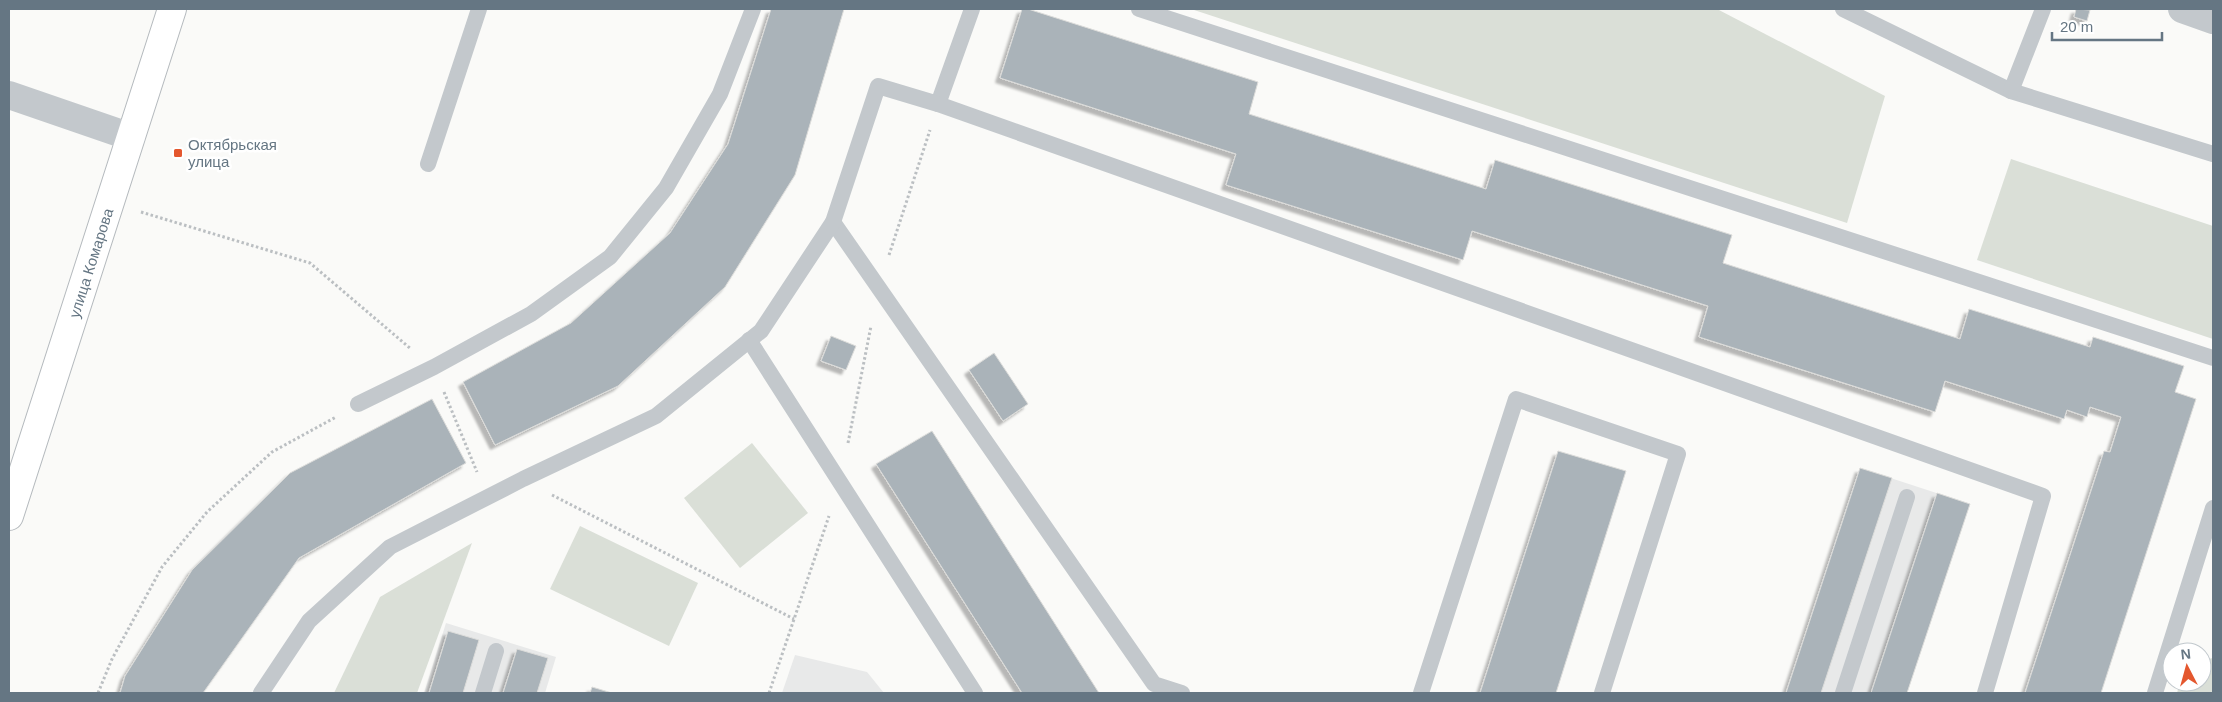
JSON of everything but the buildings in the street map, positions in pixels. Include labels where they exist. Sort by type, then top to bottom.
[{"type":"main road","name":"улица Комарова","points":[[11,502],[172,9]]},
{"type":"street","points":[[2182,9],[2213,20]]},
{"type":"street","points":[[9,95],[131,137]]},
{"type":"lane","points":[[428,164],[479,9]]},
{"type":"lane","points":[[358,404],[434,368],[531,314],[610,258],[666,188],[720,94],[753,9]]},
{"type":"lane","points":[[938,104],[972,9]]},
{"type":"lane","points":[[1139,9],[2213,358]]},
{"type":"lane","points":[[1843,9],[2011,91],[2213,154]]},
{"type":"lane","points":[[2011,91],[2043,9]]},
{"type":"lane","points":[[261,693],[309,621],[390,547],[523,479],[656,416],[761,331],[833,222],[878,86],[938,104],[2043,496],[1985,693]]},
{"type":"lane","points":[[833,222],[1154,684],[1182,693]]},
{"type":"lane","points":[[749,340],[975,693]]},
{"type":"lane","points":[[1421,693],[1516,399],[1678,454],[1602,693]]},
{"type":"lane","points":[[1843,693],[1907,497]]},
{"type":"lane","points":[[2154,693],[2213,508]]},
{"type":"lane","points":[[483,693],[496,651]]},
{"type":"path","points":[[110,203],[310,263],[434,368],[478,476]]},
{"type":"path","points":[[98,693],[112,659],[162,567],[207,512],[272,452],[358,404]]},
{"type":"path","points":[[523,479],[794,619]]},
{"type":"path","points":[[769,693],[840,483]]},
{"type":"shaded area","points":[[1191,9],[1717,9],[1885,96],[1847,223]]},
{"type":"shaded area","points":[[2011,159],[2213,226],[2213,339],[1977,260]]},
{"type":"shaded area","points":[[752,443],[808,513],[740,568],[684,498]]},
{"type":"shaded area","points":[[1860,468],[1970,504],[1907,693],[1786,693]]},
{"type":"shaded area","points":[[580,526],[698,583],[669,646],[550,589]]},
{"type":"shaded area","points":[[472,543],[417,693],[334,693],[380,597]]},
{"type":"shaded area","points":[[446,623],[556,657],[545,693],[424,693]]},
{"type":"shaded area","points":[[795,655],[867,672],[884,693],[782,693]]},
{"type":"shaded area","points":[[2212,658],[2213,693],[2177,693],[2212,692]]},
{"type":"place","name":"Октябрьская улица","points":[[178,153]]}]
